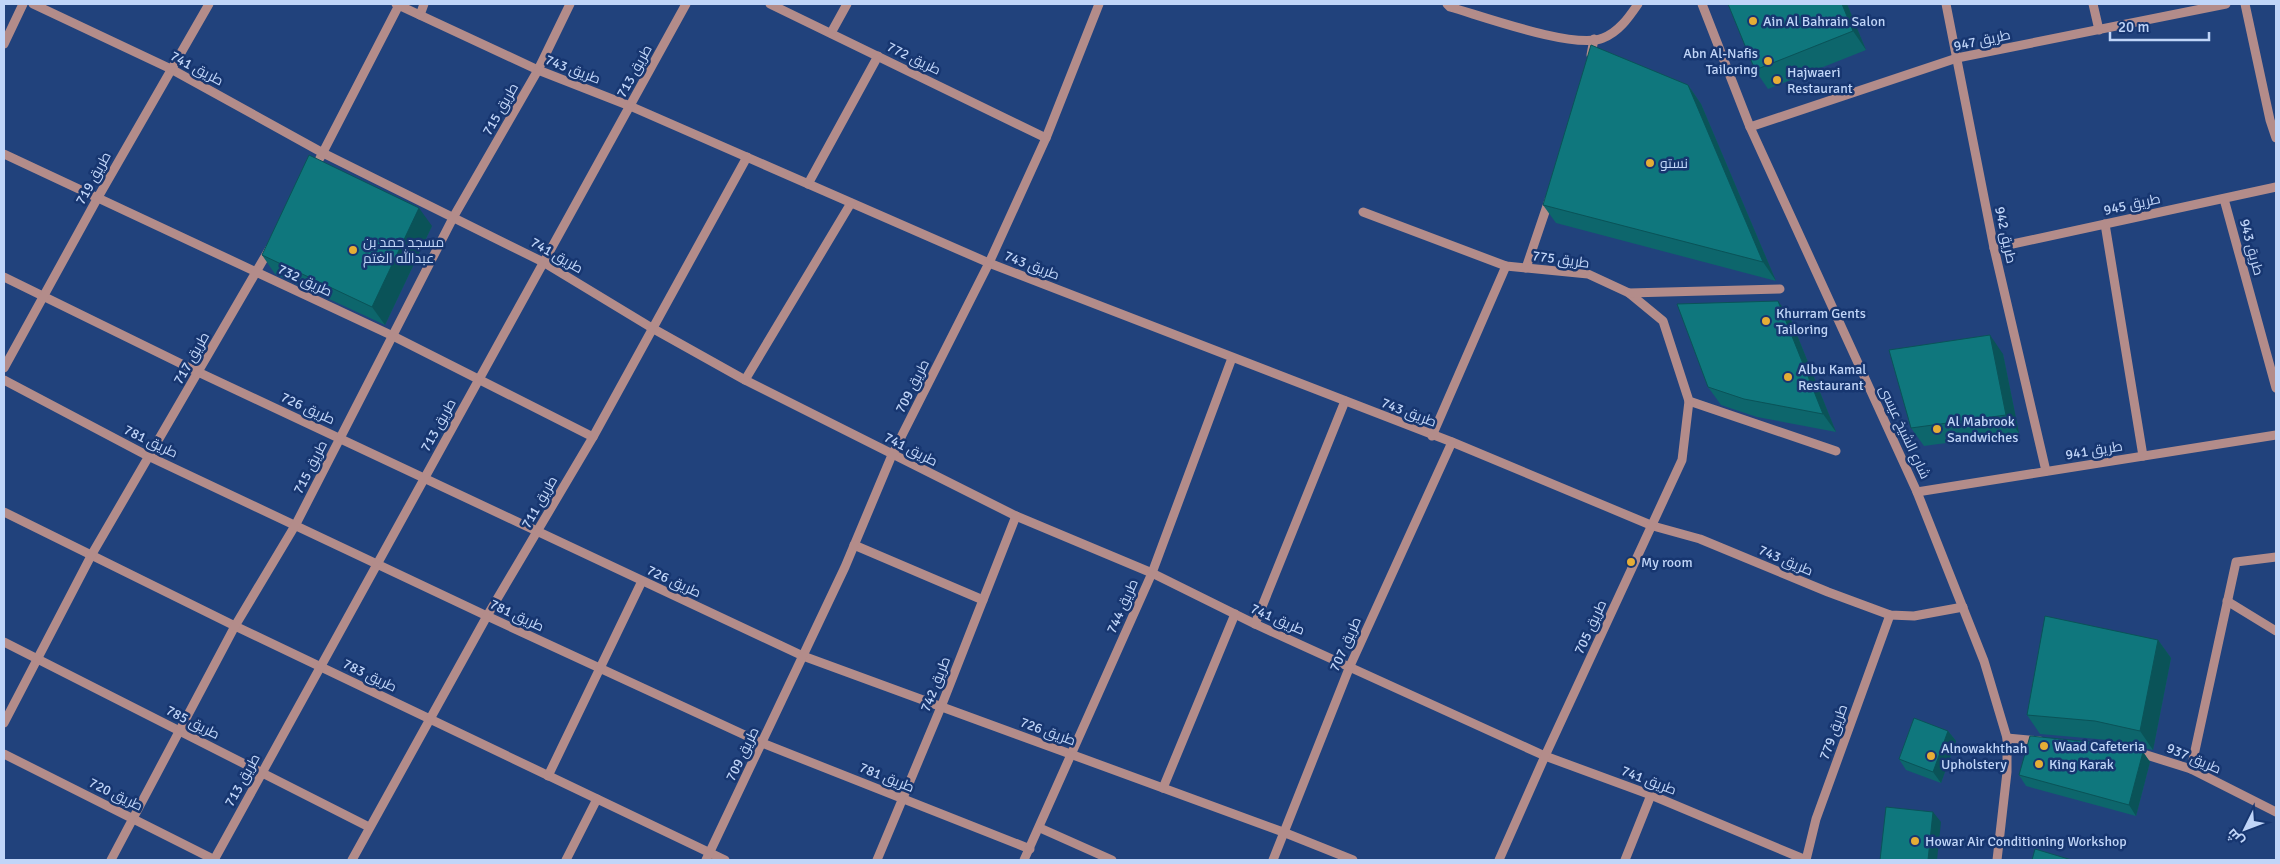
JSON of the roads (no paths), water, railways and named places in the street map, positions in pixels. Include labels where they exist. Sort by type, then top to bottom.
[{"type":"street","points":[[4,44],[23,4]]},
{"type":"street","name":"طريق 741","points":[[33,4],[171,69],[322,153],[454,216],[543,262],[652,328],[745,380],[1016,516],[1152,573],[1255,624],[1545,756],[1651,795],[1806,860]]},
{"type":"street","name":"طريق 719","points":[[4,368],[97,199],[209,4]]},
{"type":"street","points":[[313,170],[398,4]]},
{"type":"street","name":"طريق 743","points":[[398,4],[538,70],[630,106],[989,263],[1432,436],[1452,442],[1653,526],[1700,539],[1828,592],[1890,615],[1914,616],[1963,607]]},
{"type":"street","points":[[420,15],[424,4]]},
{"type":"street","name":"طريق 715","points":[[111,860],[235,626],[296,524],[454,216],[538,70],[570,4]]},
{"type":"street","name":"طريق 713","points":[[214,860],[686,4]]},
{"type":"street","name":"طريق 772","points":[[770,4],[1046,138]]},
{"type":"street","points":[[831,33],[847,4]]},
{"type":"street","name":"طريق 709","points":[[708,857],[854,545],[892,455],[989,263],[1046,138],[1099,4]]},
{"type":"street","points":[[1447,4],[1450,7],[1570,40],[1602,39],[1624,24],[1638,4]]},
{"type":"street","name":"شارع الشيخ عيسى","points":[[1702,4],[1750,127],[1917,492],[1984,661],[2007,738],[2007,772],[1997,860]]},
{"type":"street","name":"طريق 942","points":[[1946,4],[1994,248],[2046,471]]},
{"type":"street","points":[[2093,4],[2099,30]]},
{"type":"street","name":"طريق 947","points":[[1750,127],[1957,58],[2226,4]]},
{"type":"street","points":[[2245,4],[2270,120],[2276,138]]},
{"type":"street","points":[[1590,62],[1594,39]]},
{"type":"street","points":[[808,184],[878,56]]},
{"type":"street","name":"طريق 732","points":[[4,154],[393,336],[593,437]]},
{"type":"street","name":"طريق 711","points":[[352,860],[369,826],[431,720],[487,616],[593,437],[747,157]]},
{"type":"street","name":"طريق 945","points":[[1994,248],[2276,187]]},
{"type":"street","points":[[1526,268],[1552,193]]},
{"type":"street","name":"طريق 943","points":[[2224,199],[2276,388]]},
{"type":"street","points":[[745,380],[851,203]]},
{"type":"street","name":"طريق 775","points":[[1363,212],[1506,266],[1588,274],[1629,293],[1663,321],[1689,401]]},
{"type":"street","points":[[2105,224],[2143,456]]},
{"type":"street","name":"طريق 717","points":[[4,723],[92,554],[275,238]]},
{"type":"street","points":[[1432,436],[1506,266]]},
{"type":"street","name":"طريق 726","points":[[4,278],[45,296],[198,372],[803,656],[1283,832],[1353,860]]},
{"type":"street","points":[[1629,293],[1780,289]]},
{"type":"street","name":"طريق 744","points":[[1024,860],[1040,828],[1152,573],[1232,358]]},
{"type":"street","name":"طريق 781","points":[[4,380],[148,456],[762,743],[1030,849]]},
{"type":"street","points":[[1255,624],[1345,401]]},
{"type":"street","points":[[1689,401],[1836,451]]},
{"type":"street","name":"طريق 705","points":[[1499,860],[1682,460],[1689,401]]},
{"type":"street","name":"طريق 941","points":[[1917,492],[2276,435]]},
{"type":"street","name":"طريق 707","points":[[1273,860],[1350,666],[1452,442]]},
{"type":"street","name":"طريق 783","points":[[4,512],[235,626],[597,799],[708,857],[725,860]]},
{"type":"street","name":"طريق 742","points":[[877,860],[941,707],[1016,516]]},
{"type":"street","points":[[854,545],[983,600]]},
{"type":"street","points":[[2191,769],[2236,562],[2276,557]]},
{"type":"street","points":[[548,776],[642,581]]},
{"type":"street","points":[[2227,601],[2276,631]]},
{"type":"street","points":[[1163,788],[1235,614]]},
{"type":"street","name":"طريق 779","points":[[1806,860],[1816,819],[1890,615]]},
{"type":"street","name":"طريق 785","points":[[4,642],[37,661],[180,730],[369,826]]},
{"type":"street","points":[[2007,738],[2054,742]]},
{"type":"street","name":"طريق 937","points":[[2120,748],[2191,769],[2276,812]]},
{"type":"street","name":"طريق 720","points":[[4,754],[214,860]]},
{"type":"street","points":[[1625,860],[1651,795]]},
{"type":"street","points":[[566,860],[597,799]]},
{"type":"street","points":[[1040,828],[1112,860]]},
{"type":"place","name":"Ain Al Bahrain Salon","points":[[1753,21]]},
{"type":"place","name":"Abn Al-Nafis Tailoring","points":[[1768,61]]},
{"type":"place","name":"Hajwaeri Restaurant","points":[[1777,80]]},
{"type":"place","name":"نستو","points":[[1650,163]]},
{"type":"place","name":"مسجد حمد بن عبدالله الغتم","points":[[353,250]]},
{"type":"place","name":"Khurram Gents Tailoring","points":[[1766,321]]},
{"type":"place","name":"Albu Kamal Restaurant","points":[[1788,377]]},
{"type":"place","name":"Al Mabrook Sandwiches","points":[[1937,429]]},
{"type":"place","name":"My room","points":[[1631,562]]},
{"type":"place","name":"Waad Cafeteria","points":[[2044,746]]},
{"type":"place","name":"Alnowakhthah Upholstery","points":[[1931,756]]},
{"type":"place","name":"King Karak","points":[[2039,764]]},
{"type":"place","name":"Howar Air Conditioning Workshop","points":[[1915,841]]}]
